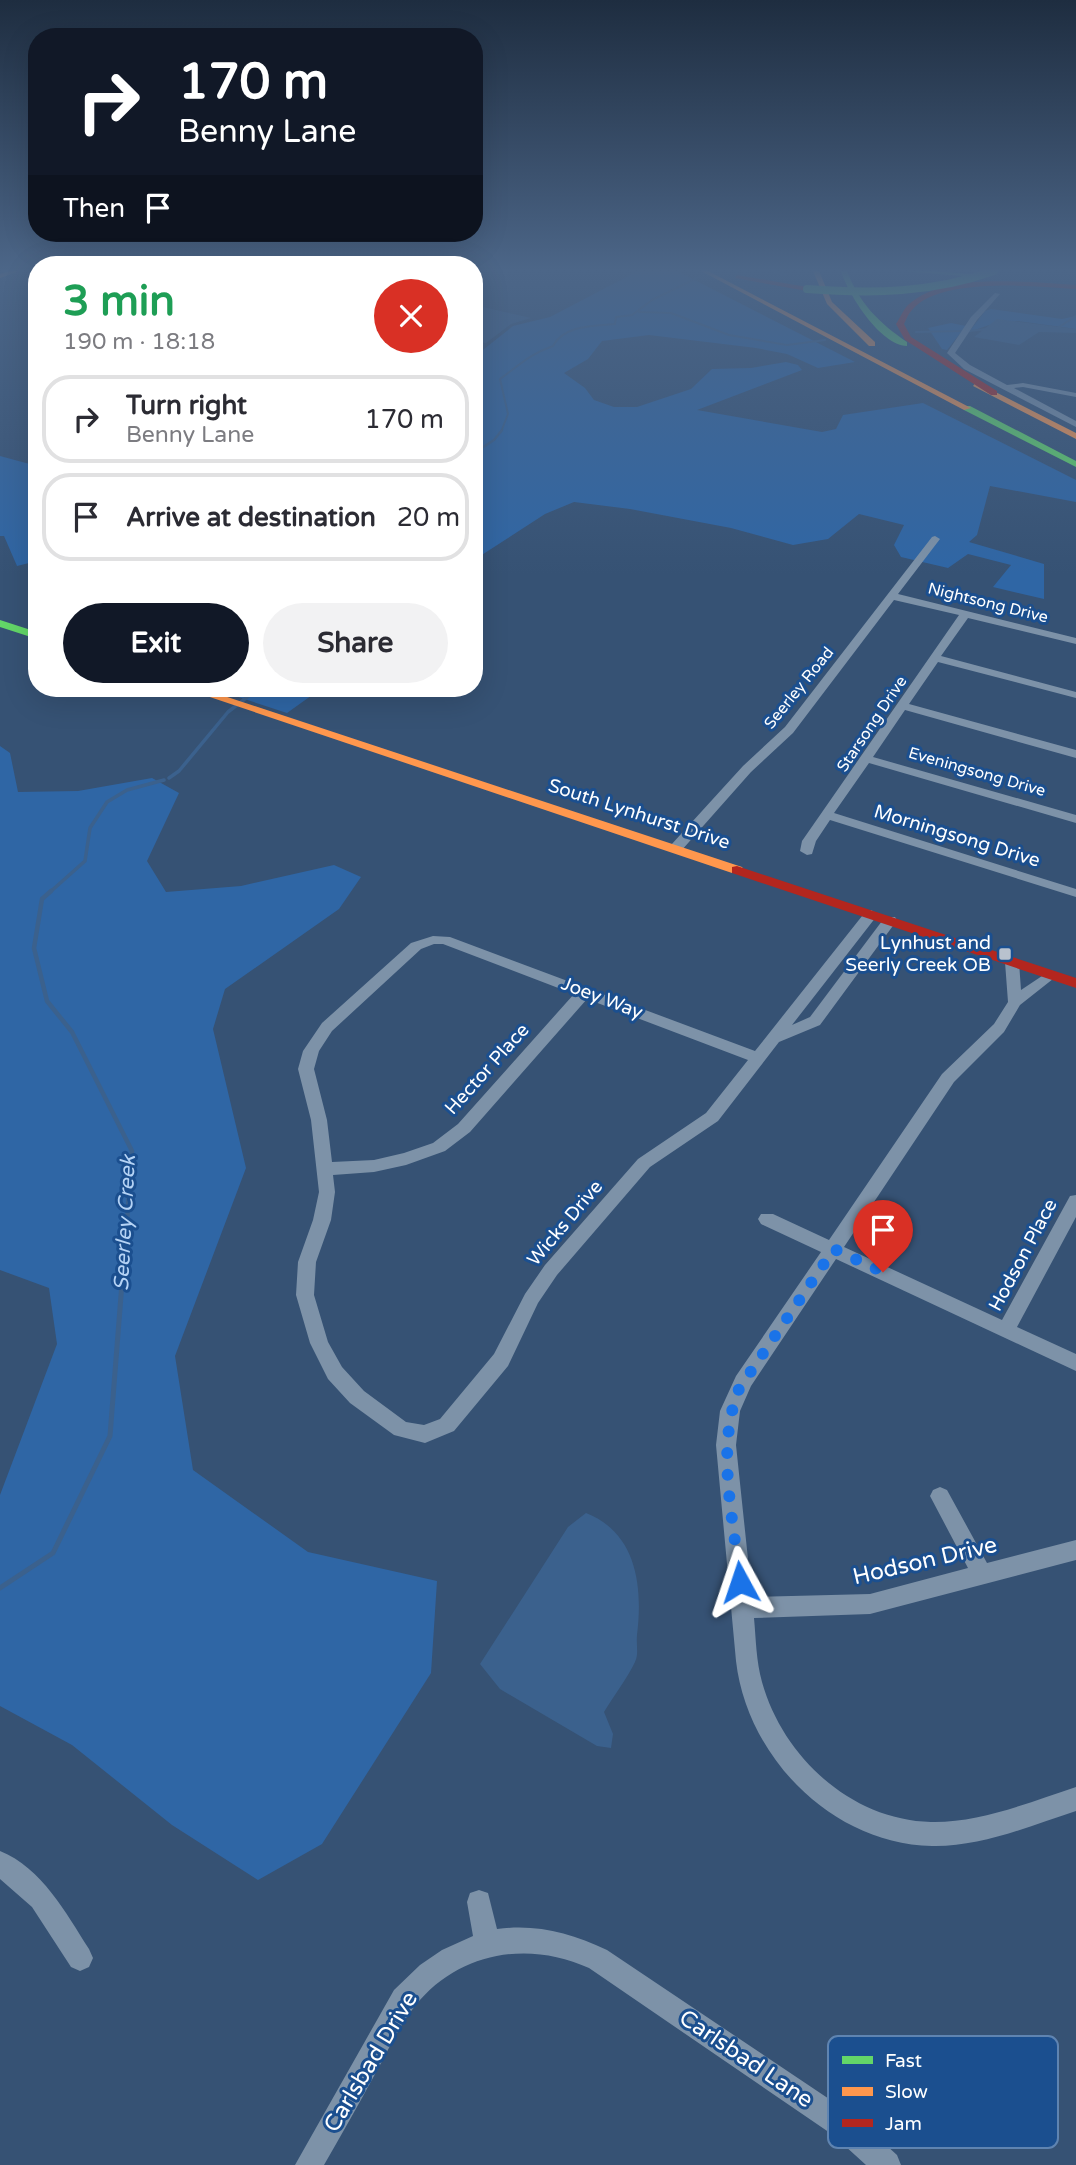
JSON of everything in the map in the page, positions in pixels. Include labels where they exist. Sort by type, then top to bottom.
[{"type":"main road","points":[[899,372],[1076,464]]},
{"type":"main road","points":[[921,372],[1076,458]]},
{"type":"main road","points":[[957,372],[999,390]]},
{"type":"main road","points":[[968,372],[1076,436]]},
{"type":"main road","points":[[0,623],[28,633]]},
{"type":"main road","name":"South Lynhurst Drive","points":[[216,697],[1076,983]]},
{"type":"street","points":[[973,372],[999,390],[1076,424]]},
{"type":"street","points":[[999,390],[1023,385],[1076,395]]},
{"type":"street","name":"Seerley Road","points":[[676,848],[747,769],[789,730],[935,539]]},
{"type":"street","name":"Nightsong Drive","points":[[892,596],[1076,641]]},
{"type":"street","name":"Starsong Drive","points":[[807,852],[809,841],[868,759],[965,614]]},
{"type":"street","points":[[935,658],[1076,695]]},
{"type":"street","points":[[903,706],[1076,754]]},
{"type":"street","name":"Eveningsong Drive","points":[[868,759],[1076,819]]},
{"type":"street","name":"Morningsong Drive","points":[[827,815],[1076,893]]},
{"type":"street","name":"Wicks Drive","points":[[325,1169],[327,1192],[322,1220],[307,1262],[305,1295],[319,1343],[335,1373],[357,1397],[401,1429],[425,1434],[447,1425],[501,1360],[531,1299],[551,1270],[644,1163],[712,1117],[872,914]]},
{"type":"street","name":"Wicks Drive","points":[[776,1038],[815,1021],[890,920]]},
{"type":"street","name":"Joey Way","points":[[325,1169],[319,1120],[306,1069],[311,1051],[327,1027],[395,962],[416,946],[433,940],[445,940],[760,1058]]},
{"type":"street","points":[[1012,962],[1015,1002]]},
{"type":"street","points":[[1051,975],[1015,1002],[999,1028],[948,1078],[743,1382],[730,1411],[726,1446],[750,1682],[759,1710],[792,1764],[836,1803],[879,1824],[912,1833],[934,1834],[970,1829],[1076,1800]]},
{"type":"street","name":"Hector Place","points":[[325,1169],[406,1159],[439,1147],[464,1128],[584,991]]},
{"type":"street","name":"Hodson Place","points":[[1006,1330],[1076,1201]]},
{"type":"street","points":[[767,1219],[1076,1363]]},
{"type":"street","points":[[940,1496],[983,1576]]},
{"type":"street","name":"Hodson Drive","points":[[742,1608],[860,1606],[1076,1550]]},
{"type":"street","points":[[0,1863],[41,1898],[80,1958]]},
{"type":"street","points":[[479,1902],[487,1942]]},
{"type":"street","name":"Carlsbad Drive","points":[[309,2165],[408,1994],[443,1963],[487,1942],[533,1938],[569,1945],[598,1959],[668,2006]]},
{"type":"street","name":"Carlsbad Lane","points":[[668,2006],[828,2115]]},
{"type":"street","name":"Carlsbad Lane","points":[[868,2148],[887,2165]]},
{"type":"shaded area","points":[[483,372],[566,372],[585,388],[594,400],[614,407],[637,407],[691,389],[709,372],[797,372],[697,410],[822,432],[836,429],[843,415],[923,403],[1076,480],[1076,502],[990,486],[977,535],[969,542],[1044,564],[1044,599],[993,587],[1011,565],[968,554],[948,568],[901,557],[894,545],[904,525],[859,514],[828,539],[793,545],[731,528],[630,509],[574,502],[545,514],[483,554]]},
{"type":"shaded area","points":[[0,456],[28,464],[28,563],[17,566],[4,536],[0,536]]},
{"type":"shaded area","points":[[238,697],[309,697],[287,713]]},
{"type":"shaded area","points":[[0,746],[10,753],[18,792],[78,791],[152,778],[179,793],[147,861],[166,892],[241,886],[334,865],[361,877],[339,909],[225,989],[213,1029],[246,1168],[175,1356],[193,1470],[308,1552],[437,1581],[431,1673],[322,1844],[258,1880],[172,1825],[72,1745],[0,1706],[0,1495],[57,1344],[49,1288],[0,1270]]},
{"type":"shaded area","points":[[586,1513],[603,1522],[626,1548],[633,1564],[639,1599],[636,1659],[604,1712],[613,1734],[611,1748],[597,1746],[500,1689],[480,1664],[568,1527]]},
{"type":"waterway","name":"Seerley Creek","points":[[502,431],[508,414],[500,379],[509,372]]},
{"type":"waterway","name":"Seerley Creek","points":[[483,447],[502,431]]},
{"type":"waterway","name":"Seerley Creek","points":[[169,778],[179,771],[228,712],[247,697]]},
{"type":"waterway","name":"Seerley Creek","points":[[49,893],[85,861],[90,828],[107,802],[127,790],[164,780]]},
{"type":"waterway","name":"Seerley Creek","points":[[51,891],[42,899],[34,948],[47,1001],[72,1032],[132,1151],[127,1221]]},
{"type":"waterway","name":"Seerley Creek","points":[[0,1588],[53,1553],[110,1436],[127,1219]]},
{"type":"traffic: fast","points":[[967,408],[1076,464]]},
{"type":"traffic: fast","points":[[0,623],[28,633]]},
{"type":"traffic: slow","points":[[898,372],[967,408]]},
{"type":"traffic: slow","points":[[976,384],[1076,436]]},
{"type":"traffic: slow","points":[[216,697],[737,870]]},
{"type":"traffic: jam","points":[[961,372],[994,393]]},
{"type":"traffic: jam","points":[[737,870],[1076,983]]},
{"type":"place","name":"Lynhust and Seerly Creek OB","points":[[1005,954]]},
{"type":"route","points":[[740,1582],[726,1446],[730,1411],[739,1389],[834,1249],[883,1272]]}]
